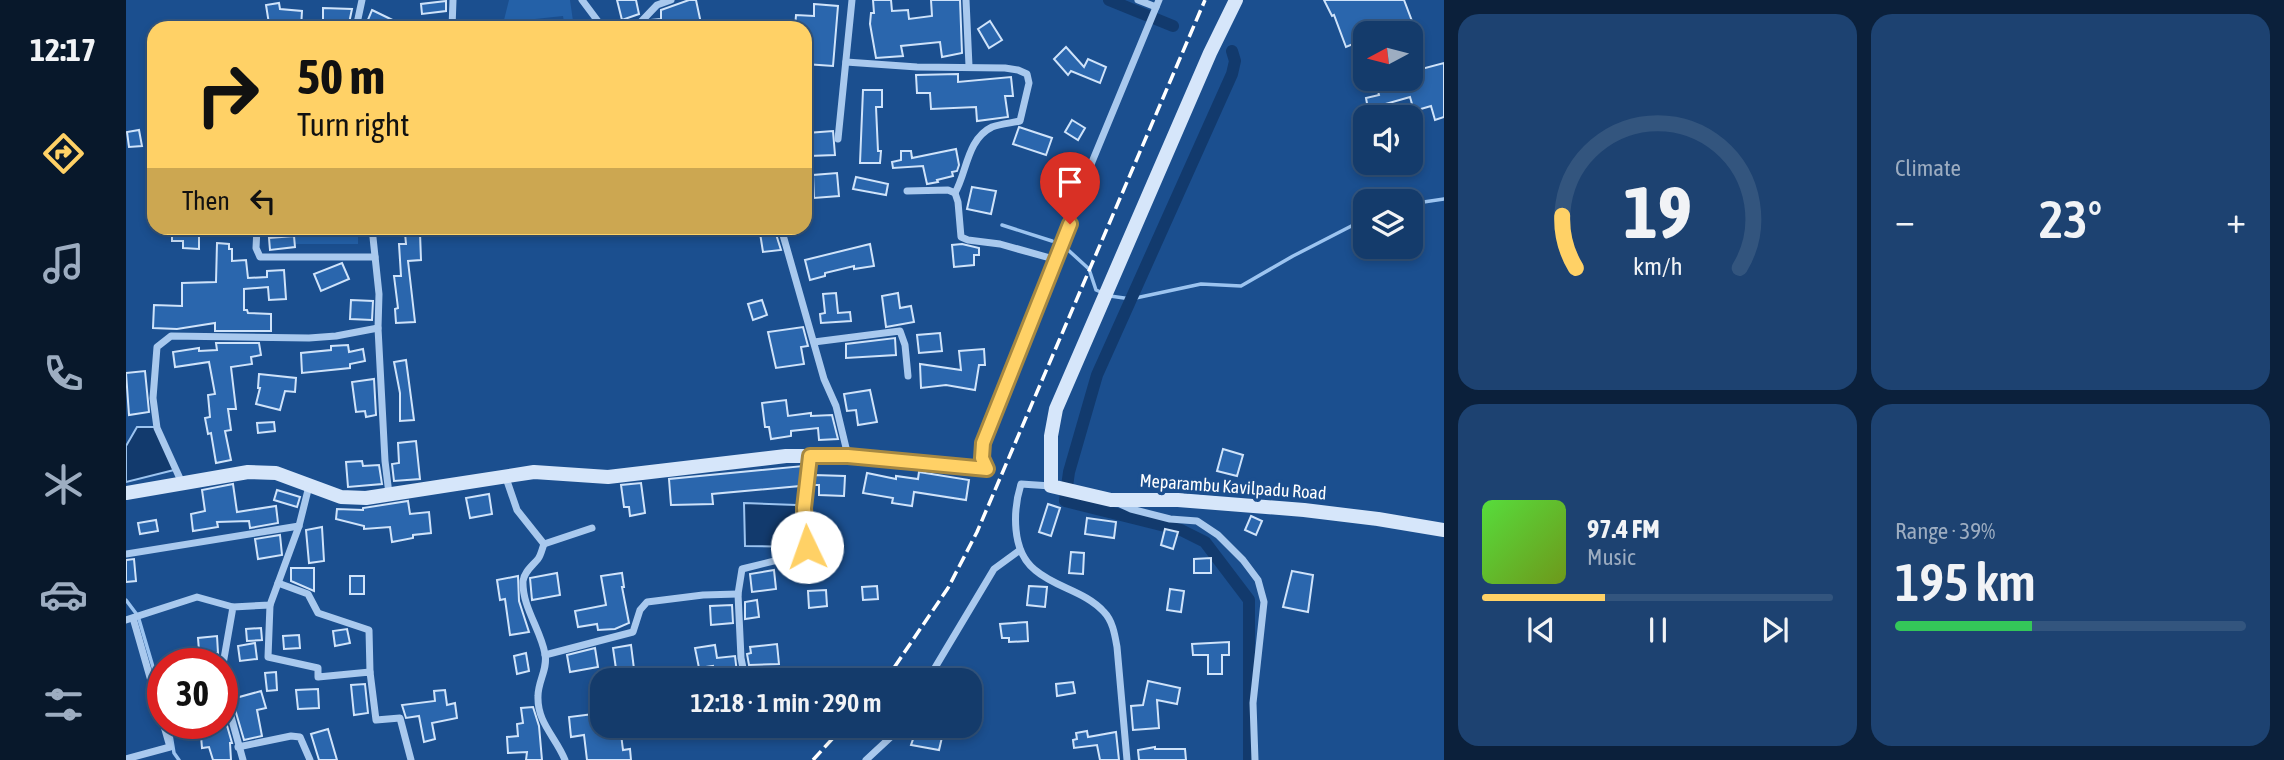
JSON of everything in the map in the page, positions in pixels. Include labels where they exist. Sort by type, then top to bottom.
[{"type":"main road","points":[[1051,486],[1051,436],[1056,409],[1210,53],[1236,0]]},
{"type":"main road","points":[[126,493],[248,472],[276,473],[341,497],[366,498],[534,472],[608,477],[786,456],[848,456],[987,469]]},
{"type":"main road","name":"Meparambu Kavilpadu Road","points":[[1051,486],[1111,500],[1178,500],[1304,510],[1444,530]]},
{"type":"street","points":[[358,21],[362,0]]},
{"type":"street","points":[[452,21],[453,0]]},
{"type":"street","points":[[582,0],[598,21]]},
{"type":"street","points":[[642,21],[657,5],[671,0]]},
{"type":"street","points":[[838,139],[852,0]]},
{"type":"street","points":[[966,0],[969,66]]},
{"type":"street","points":[[987,469],[982,458],[983,443],[1057,260],[1092,162],[1157,4],[1138,0]]},
{"type":"street","points":[[846,62],[917,67],[969,66],[1018,70],[1027,74],[1029,83],[1020,121],[991,127],[974,141],[963,179],[955,193],[961,237],[1000,244],[1057,260]]},
{"type":"street","points":[[906,191],[948,190],[955,193]]},
{"type":"street","points":[[257,235],[256,248],[260,257],[375,257]]},
{"type":"street","points":[[373,235],[379,294],[378,328],[389,494]]},
{"type":"street","points":[[783,235],[824,379],[836,406],[848,456]]},
{"type":"street","points":[[182,483],[157,428],[153,398],[157,347],[171,336],[309,338],[378,328]]},
{"type":"street","points":[[814,342],[900,331],[905,345],[908,376]]},
{"type":"street","points":[[743,668],[738,594],[743,569],[798,555],[807,547],[804,508],[810,456]]},
{"type":"street","points":[[506,478],[517,510],[544,544]]},
{"type":"street","name":"Meparambu Kavilpadu Road","points":[[1020,550],[1016,499],[1021,484],[1051,486]]},
{"type":"street","points":[[309,486],[299,526],[270,605],[268,657],[318,668],[318,677],[370,672]]},
{"type":"street","points":[[1111,500],[1130,509],[1164,518],[1198,522],[1219,535],[1258,580],[1264,602],[1253,703],[1255,760]]},
{"type":"street","points":[[126,554],[299,526]]},
{"type":"street","points":[[544,544],[592,528]]},
{"type":"street","points":[[544,544],[540,558],[529,568],[523,579],[530,612],[545,655],[544,673],[539,683],[539,712],[547,732],[565,760]]},
{"type":"street","points":[[935,668],[994,569],[1020,550],[1034,570],[1086,597],[1106,614],[1114,631],[1117,648],[1127,760]]},
{"type":"street","points":[[278,583],[308,594],[318,612],[369,630],[370,672],[376,720],[400,719],[411,760]]},
{"type":"street","points":[[545,655],[634,632],[640,610],[647,602],[738,594]]},
{"type":"street","points":[[126,759],[170,747],[130,619],[197,597],[233,607],[270,605]]},
{"type":"street","points":[[226,648],[233,607]]},
{"type":"street","points":[[238,747],[291,736],[300,737],[310,760]]},
{"type":"street","points":[[866,760],[890,738]]},
{"type":"street","points":[[236,739],[243,760]]},
{"type":"shaded area","points":[[509,0],[570,0],[573,21],[564,21],[563,16],[535,21],[504,21]]},
{"type":"shaded area","points":[[270,235],[358,235],[358,244],[270,244]]},
{"type":"shaded area","points":[[137,427],[158,427],[174,470],[126,482],[126,446]]},
{"type":"shaded area","points":[[744,503],[796,505],[797,547],[745,546]]},
{"type":"building","points":[[617,0],[636,0],[639,14],[622,20]]},
{"type":"building","points":[[696,0],[700,21],[650,21],[661,19],[661,10]]},
{"type":"building","points":[[873,0],[891,0],[892,11],[908,10],[909,19],[932,16],[931,0],[960,0],[962,53],[942,57],[940,42],[901,46],[903,56],[876,58],[870,24],[871,13],[874,13]]},
{"type":"building","points":[[1324,0],[1404,0],[1412,21],[1353,21],[1353,44],[1346,47],[1334,15],[1332,16]]},
{"type":"building","points":[[446,1],[446,11],[422,14],[421,4]]},
{"type":"building","points":[[279,3],[280,9],[302,11],[301,21],[269,21],[266,5]]},
{"type":"building","points":[[814,4],[838,6],[833,66],[812,64],[812,21],[796,21],[796,15],[814,16]]},
{"type":"building","points":[[323,8],[352,9],[349,21],[323,21]]},
{"type":"building","points":[[372,10],[395,21],[367,21]]},
{"type":"building","points":[[990,21],[1002,40],[989,48],[978,29]]},
{"type":"building","points":[[1066,47],[1084,67],[1088,59],[1106,67],[1100,83],[1071,71],[1068,75],[1054,59]]},
{"type":"building","points":[[1444,63],[1444,117],[1435,120],[1431,106],[1423,108],[1423,105],[1412,105],[1410,97],[1382,105],[1367,105],[1366,98],[1379,95],[1378,91],[1423,91],[1423,69]]},
{"type":"building","points":[[958,74],[958,82],[1011,77],[1013,96],[1005,96],[1008,117],[977,121],[976,107],[931,109],[930,93],[917,93],[916,75]]},
{"type":"building","points":[[863,90],[882,90],[882,107],[876,107],[880,163],[860,163]]},
{"type":"building","points":[[1072,120],[1085,128],[1078,140],[1065,132]]},
{"type":"building","points":[[1019,127],[1052,138],[1046,155],[1013,144]]},
{"type":"building","points":[[139,130],[142,146],[129,147],[127,132]]},
{"type":"building","points":[[833,131],[835,155],[812,156],[812,133]]},
{"type":"building","points":[[956,149],[959,165],[957,171],[952,172],[953,176],[937,180],[938,182],[927,184],[923,166],[893,168],[892,162],[901,160],[901,151],[911,151],[912,158]]},
{"type":"building","points":[[837,173],[839,196],[814,198],[813,175]]},
{"type":"building","points":[[856,177],[888,184],[886,195],[853,189]]},
{"type":"building","points":[[972,187],[996,191],[991,214],[967,209]]},
{"type":"building","points":[[172,235],[199,235],[199,249],[183,248],[183,241],[172,241]]},
{"type":"building","points":[[405,235],[420,235],[421,260],[408,261],[415,322],[396,323],[395,309],[398,308],[394,276],[401,276],[399,244],[406,244]]},
{"type":"building","points":[[760,235],[776,235],[781,250],[763,252]]},
{"type":"building","points":[[294,236],[295,247],[270,250],[269,238]]},
{"type":"building","points":[[217,243],[229,244],[232,261],[246,260],[248,278],[267,277],[267,271],[284,270],[286,299],[269,300],[268,287],[244,289],[244,310],[248,313],[271,314],[271,331],[215,331],[215,323],[177,329],[153,328],[154,305],[182,306],[182,283],[216,282]]},
{"type":"building","points":[[870,244],[874,266],[854,269],[854,266],[825,273],[825,276],[810,280],[805,260]]},
{"type":"building","points":[[952,245],[979,248],[979,255],[974,255],[974,265],[954,267]]},
{"type":"building","points":[[342,263],[349,279],[321,291],[314,274]]},
{"type":"building","points":[[836,293],[838,313],[850,312],[851,321],[821,323],[820,314],[825,313],[823,294]]},
{"type":"building","points":[[898,293],[900,308],[911,306],[914,322],[886,327],[882,296]]},
{"type":"building","points":[[351,300],[373,301],[372,320],[350,319]]},
{"type":"building","points":[[762,300],[767,315],[753,320],[748,304]]},
{"type":"building","points":[[803,327],[808,346],[801,347],[804,364],[776,368],[768,332]]},
{"type":"building","points":[[940,333],[942,351],[919,353],[917,335]]},
{"type":"building","points":[[895,338],[896,355],[846,358],[846,344]]},
{"type":"building","points":[[216,343],[259,343],[261,355],[251,357],[252,364],[231,367],[236,409],[228,409],[231,430],[225,431],[231,460],[216,463],[211,433],[208,434],[205,418],[210,417],[208,395],[215,394],[209,362],[175,367],[173,352],[199,348],[199,351],[217,350]]},
{"type":"building","points":[[348,345],[349,352],[363,349],[365,361],[350,364],[350,368],[302,373],[301,353]]},
{"type":"building","points":[[984,349],[985,365],[979,365],[975,390],[946,385],[921,388],[920,364],[961,370],[959,351]]},
{"type":"building","points":[[406,360],[414,420],[400,421],[400,393],[394,362]]},
{"type":"building","points":[[145,371],[149,412],[129,415],[126,373]]},
{"type":"building","points":[[259,374],[296,378],[295,392],[285,391],[280,410],[256,404],[260,388]]},
{"type":"building","points":[[374,379],[376,415],[366,417],[365,411],[356,412],[352,382]]},
{"type":"building","points":[[870,390],[877,422],[858,425],[856,410],[847,411],[844,394]]},
{"type":"building","points":[[786,400],[788,416],[811,413],[811,416],[832,415],[838,439],[819,440],[818,428],[791,431],[791,436],[771,439],[769,427],[765,427],[762,403]]},
{"type":"building","points":[[274,422],[275,431],[258,433],[257,423]]},
{"type":"building","points":[[416,441],[420,479],[394,481],[392,464],[399,463],[398,443]]},
{"type":"building","points":[[1223,449],[1243,455],[1237,476],[1217,471]]},
{"type":"building","points":[[362,461],[363,466],[379,465],[382,484],[348,487],[346,462]]},
{"type":"building","points":[[803,466],[800,486],[712,494],[713,504],[671,505],[669,479]]},
{"type":"building","points":[[919,472],[969,480],[966,500],[914,492],[912,506],[892,503],[893,498],[863,493],[867,473],[896,479],[896,476],[918,479]]},
{"type":"building","points":[[814,475],[845,476],[844,496],[819,495],[819,485],[813,485]]},
{"type":"building","points":[[641,483],[645,513],[630,516],[629,507],[624,507],[621,485]]},
{"type":"building","points":[[233,484],[237,512],[276,506],[278,523],[250,528],[249,521],[217,522],[218,527],[193,531],[191,514],[205,511],[202,490]]},
{"type":"building","points":[[277,490],[300,497],[297,507],[274,500]]},
{"type":"building","points":[[489,494],[492,514],[470,518],[466,498]]},
{"type":"building","points":[[408,501],[410,514],[429,512],[431,533],[392,542],[390,527],[364,529],[364,526],[336,519],[337,509],[363,510]]},
{"type":"building","points":[[1048,504],[1060,508],[1051,536],[1039,532]]},
{"type":"building","points":[[1251,516],[1262,521],[1256,535],[1245,530]]},
{"type":"building","points":[[1087,518],[1116,522],[1114,538],[1085,534]]},
{"type":"building","points":[[156,520],[158,531],[140,534],[138,523]]},
{"type":"building","points":[[322,527],[324,561],[309,563],[306,530]]},
{"type":"building","points":[[1165,529],[1178,532],[1173,549],[1161,545]]},
{"type":"building","points":[[280,535],[282,555],[258,559],[255,539]]},
{"type":"building","points":[[1071,552],[1084,553],[1083,574],[1069,573]]},
{"type":"building","points":[[1211,558],[1211,573],[1194,573],[1194,559]]},
{"type":"building","points":[[134,559],[136,581],[126,582],[126,560]]},
{"type":"building","points":[[291,568],[314,568],[314,591],[291,581]]},
{"type":"building","points":[[774,570],[776,589],[752,592],[750,574]]},
{"type":"building","points":[[1292,571],[1313,575],[1308,612],[1283,607]]},
{"type":"building","points":[[557,573],[560,595],[532,600],[530,578]]},
{"type":"building","points":[[622,573],[629,623],[615,629],[598,630],[597,624],[578,627],[575,611],[606,605],[601,576]]},
{"type":"building","points":[[350,576],[364,576],[364,594],[350,594]]},
{"type":"building","points":[[518,576],[519,601],[529,632],[510,635],[505,599],[500,600],[497,580]]},
{"type":"building","points":[[877,586],[878,599],[863,600],[862,587]]},
{"type":"building","points":[[1029,586],[1047,587],[1045,607],[1027,605]]},
{"type":"building","points":[[1170,589],[1184,591],[1181,612],[1167,610]]},
{"type":"building","points":[[826,590],[827,606],[809,608],[808,591]]},
{"type":"building","points":[[757,600],[759,617],[745,619],[745,602]]},
{"type":"building","points":[[732,605],[733,623],[711,625],[710,606]]},
{"type":"building","points":[[1027,622],[1028,641],[1009,642],[1009,638],[1002,638],[1000,624]]},
{"type":"building","points":[[261,628],[262,640],[247,641],[246,629]]},
{"type":"building","points":[[347,629],[350,643],[335,646],[333,631]]},
{"type":"building","points":[[299,635],[300,648],[284,649],[283,636]]},
{"type":"building","points":[[217,636],[218,648],[199,648],[198,638]]},
{"type":"building","points":[[1229,642],[1229,655],[1222,655],[1222,674],[1208,674],[1208,655],[1193,655],[1192,644]]},
{"type":"building","points":[[255,643],[257,659],[240,661],[238,646]]},
{"type":"building","points":[[777,644],[779,664],[749,665],[747,654],[751,653],[750,647]]},
{"type":"building","points":[[631,645],[634,668],[616,668],[613,648]]},
{"type":"building","points":[[715,645],[717,658],[735,656],[736,668],[699,668],[695,648]]},
{"type":"building","points":[[595,648],[598,667],[570,672],[567,655]]},
{"type":"building","points":[[526,653],[529,671],[517,674],[514,656]]},
{"type":"building","points":[[276,672],[277,690],[267,691],[265,673]]},
{"type":"building","points":[[1148,681],[1180,688],[1177,704],[1157,700],[1159,728],[1133,730],[1131,706],[1143,705]]},
{"type":"building","points":[[1073,682],[1075,693],[1057,696],[1056,684]]},
{"type":"building","points":[[365,684],[368,713],[354,715],[351,685]]},
{"type":"building","points":[[318,689],[319,708],[298,709],[296,690]]},
{"type":"building","points":[[445,690],[447,705],[455,703],[457,718],[432,723],[435,739],[424,742],[419,716],[406,718],[402,705],[435,701],[434,691]]},
{"type":"building","points":[[261,691],[266,708],[257,710],[262,736],[244,740],[238,720],[238,697]]},
{"type":"building","points":[[533,707],[539,726],[542,760],[526,760],[527,752],[508,753],[507,737],[518,736],[517,724],[523,723],[521,708]]},
{"type":"building","points":[[590,714],[590,738],[622,738],[623,750],[630,749],[631,760],[587,760],[584,735],[571,737],[569,717]]},
{"type":"building","points":[[328,729],[337,760],[319,760],[311,734]]},
{"type":"building","points":[[1087,731],[1088,737],[1116,732],[1119,760],[1100,760],[1097,745],[1074,748],[1076,733]]},
{"type":"building","points":[[914,738],[942,738],[939,750],[911,745]]},
{"type":"building","points":[[201,739],[231,739],[231,760],[213,760],[209,747],[202,748]]},
{"type":"building","points":[[1155,747],[1185,749],[1186,760],[1139,760],[1138,750]]},
{"type":"waterway","points":[[1109,0],[1173,26]]},
{"type":"waterway","points":[[1232,51],[1235,61],[1232,74],[1097,375],[1069,472],[1065,501],[1181,530],[1205,542],[1249,600],[1249,760]]},
{"type":"waterway","points":[[1423,202],[1444,199]]},
{"type":"waterway","points":[[1002,225],[1052,241]]},
{"type":"waterway","points":[[1110,296],[1131,299],[1201,284],[1241,286],[1353,225]]},
{"type":"waterway","points":[[1066,248],[1089,269],[1096,290],[1103,293]]},
{"type":"waterway","points":[[126,600],[138,616],[147,648]]},
{"type":"waterway","points":[[172,739],[174,753],[179,760]]},
{"type":"railway","points":[[894,668],[948,588],[977,532],[1205,0]]},
{"type":"railway","points":[[813,760],[833,738]]},
{"type":"route","points":[[807,547],[804,508],[810,456],[848,456],[987,469],[982,458],[983,443],[1070,224]]}]
